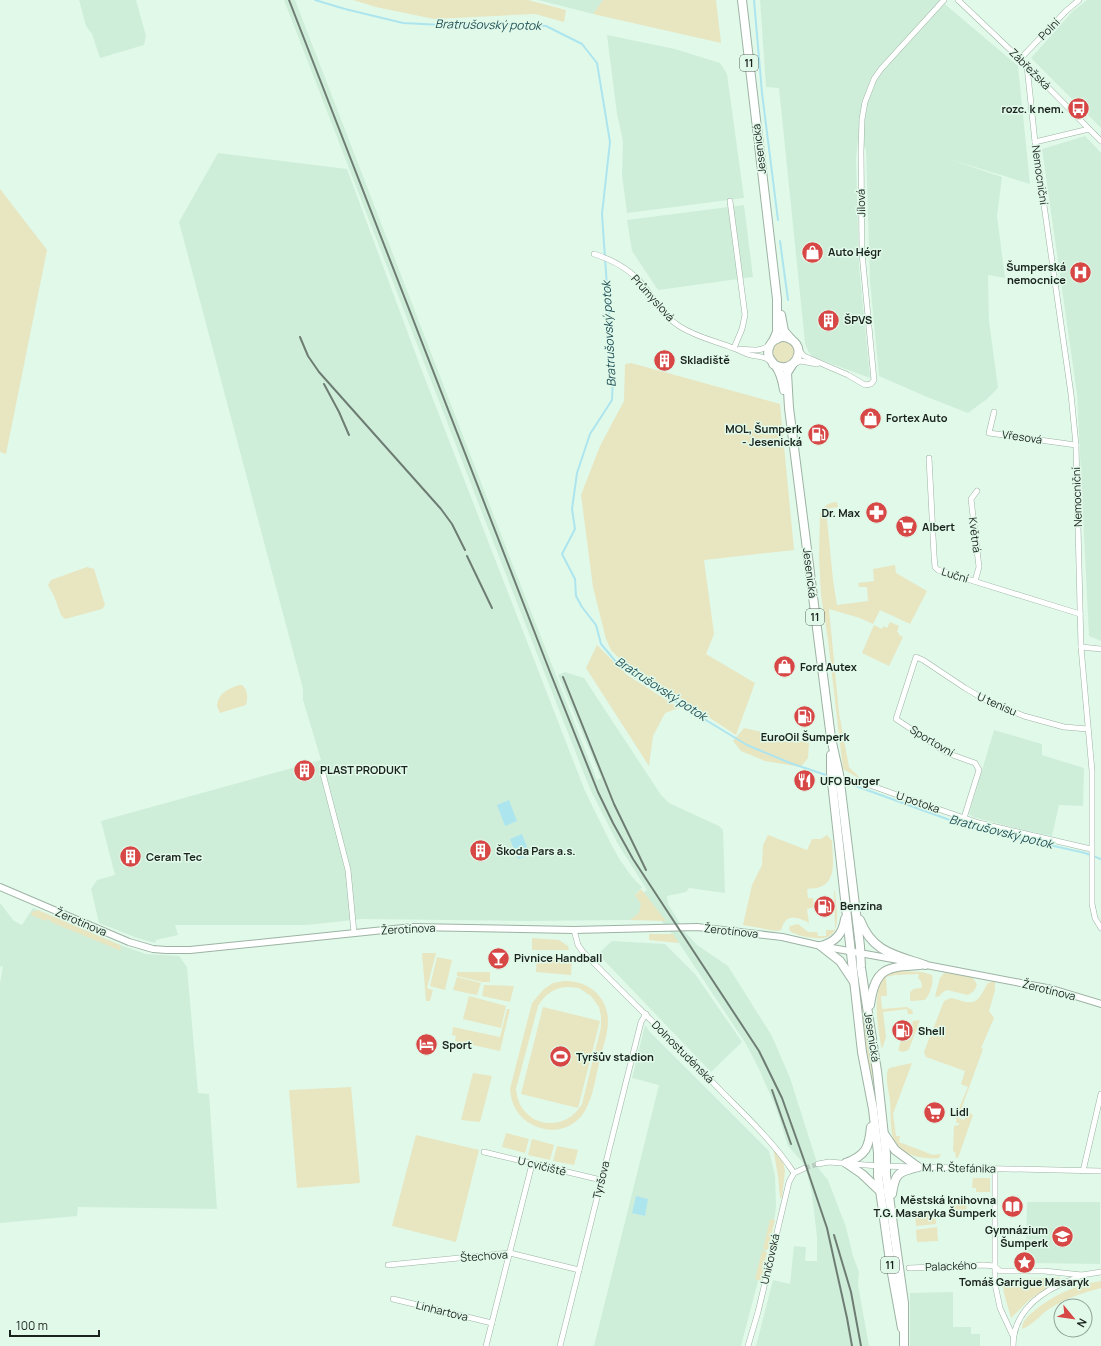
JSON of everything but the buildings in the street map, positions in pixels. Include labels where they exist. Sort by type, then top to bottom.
[{"type":"main road","name":"Jesenická","points":[[742,0],[777,299],[784,331],[798,348],[798,357],[787,373],[789,408],[831,738],[839,777],[860,954],[877,1071],[883,1132],[881,1192],[891,1268],[904,1337]]},
{"type":"main road","name":"Jesenická","points":[[777,299],[777,332],[768,351],[772,363],[779,372],[789,408]]},
{"type":"main road","points":[[772,342],[781,337],[787,337],[792,340]]},
{"type":"main road","points":[[772,363],[776,366],[784,368],[792,365]]},
{"type":"main road","name":"Jesenická","points":[[831,738],[831,774],[862,1052],[890,1203],[904,1302],[904,1346]]},
{"type":"main road","points":[[821,946],[830,944],[840,935],[844,925],[846,908]]},
{"type":"main road","points":[[855,908],[867,936],[876,945],[892,954],[925,965]]},
{"type":"main road","points":[[821,946],[840,961],[848,971],[855,985]]},
{"type":"main road","points":[[868,1015],[873,986],[880,975],[896,966],[925,965]]},
{"type":"main road","points":[[846,1163],[857,1159],[862,1155],[868,1146],[873,1109]]},
{"type":"main road","points":[[883,1132],[895,1150],[918,1167]]},
{"type":"main road","points":[[846,1163],[862,1174],[881,1192]]},
{"type":"main road","points":[[890,1203],[895,1177],[902,1171],[918,1167]]},
{"type":"street","name":"Jílová","points":[[798,348],[804,356],[848,375],[865,385],[871,384],[874,380],[862,253],[861,152],[862,119],[865,102],[874,79],[881,69],[944,0]]},
{"type":"street","name":"Zábřežská","points":[[958,0],[1020,58],[1101,141]]},
{"type":"street","name":"Polní","points":[[1020,58],[1066,11],[1079,0]]},
{"type":"street","name":"Nemocniční","points":[[1027,66],[1035,142],[1072,394],[1076,445],[1081,647],[1092,771],[1092,904],[1095,918],[1101,928]]},
{"type":"street","points":[[1035,142],[1089,129]]},
{"type":"street","points":[[730,202],[745,315],[742,329],[734,348]]},
{"type":"street","name":"Průmyslová","points":[[597,255],[611,260],[633,274],[643,285],[660,310],[670,320],[702,338],[734,348],[748,355],[765,358],[772,363]]},
{"type":"street","name":"Průmyslová","points":[[734,348],[760,350],[766,348],[772,342]]},
{"type":"street","name":"Jílová","points":[[792,365],[801,361],[828,367]]},
{"type":"street","name":"Vřesová","points":[[994,412],[989,433],[1076,445]]},
{"type":"street","name":"Luční","points":[[929,458],[935,567],[938,570],[1080,614]]},
{"type":"street","name":"Květná","points":[[975,581],[980,567],[971,499],[977,491]]},
{"type":"street","points":[[1081,647],[1101,649]]},
{"type":"street","name":"U tenisu","points":[[916,657],[989,702],[1024,716],[1064,727],[1088,728]]},
{"type":"street","name":"Sportovní","points":[[916,657],[896,719],[947,753],[975,763],[979,770],[964,818]]},
{"type":"street","points":[[322,770],[348,870],[354,933]]},
{"type":"street","name":"U potoka","points":[[861,782],[964,818],[1091,853]]},
{"type":"street","name":"Žerotínova","points":[[0,887],[129,942],[153,949],[190,950],[413,927],[574,930],[706,928],[782,937],[860,954],[1052,989],[1101,1004]]},
{"type":"street","name":"Dolnostudénská","points":[[574,930],[578,945],[583,952],[646,1014],[768,1140],[784,1158],[794,1173]]},
{"type":"street","name":"Tyršova","points":[[560,1346],[641,1022],[646,1014]]},
{"type":"street","points":[[1083,1171],[1101,1094]]},
{"type":"street","name":"U cvičiště","points":[[484,1152],[601,1180]]},
{"type":"street","name":"M. R. Štefánika","points":[[818,1164],[829,1162],[882,1166],[1101,1171]]},
{"type":"street","points":[[486,1346],[532,1164]]},
{"type":"street","points":[[794,1173],[805,1168]]},
{"type":"street","points":[[995,1169],[995,1284],[1000,1308],[1013,1336]]},
{"type":"street","name":"Uničovská","points":[[748,1346],[758,1312],[788,1187],[794,1173]]},
{"type":"street","name":"Štechova","points":[[388,1265],[510,1253],[579,1270]]},
{"type":"street","name":"Palackého","points":[[909,1268],[984,1265],[994,1266],[1000,1271],[1044,1271],[1082,1274]]},
{"type":"street","points":[[1013,1346],[1013,1336],[1019,1319],[1025,1309],[1037,1298],[1058,1285],[1082,1274],[1101,1272]]},
{"type":"street","name":"Linhartova","points":[[393,1299],[492,1323]]},
{"type":"shaded area","points":[[79,0],[136,0],[146,36],[144,45],[100,58],[92,34],[86,26]]},
{"type":"shaded area","points":[[284,0],[295,0],[597,780],[601,778],[558,675],[565,672],[584,678],[661,795],[669,803],[719,826],[723,830],[725,893],[689,888],[686,892],[667,896],[668,904],[686,933],[697,945],[728,966],[772,1036],[790,1078],[819,1169],[828,1180],[846,1227],[853,1256],[859,1272],[858,1285],[869,1346],[756,1346],[773,1280],[790,1284],[794,1246],[806,1247],[805,1261],[817,1261],[817,1237],[812,1194],[807,1173],[803,1163],[788,1146],[776,1108],[746,1044],[679,943],[641,895],[647,890],[618,844],[590,789]]},
{"type":"shaded area","points":[[353,0],[528,0],[566,10],[564,22],[535,14],[434,19],[376,7]]},
{"type":"shaded area","points":[[538,0],[603,0],[593,14]]},
{"type":"shaded area","points":[[603,0],[716,0],[721,43],[593,14]]},
{"type":"shaded area","points":[[760,0],[940,0],[1018,66],[1030,184],[949,159],[1002,177],[997,216],[1005,278],[988,275],[989,321],[998,388],[987,399],[968,413],[879,376],[870,281],[866,149],[858,138],[856,159],[859,266],[870,378],[813,357],[808,351],[805,343],[779,88],[766,87]]},
{"type":"shaded area","points":[[1087,0],[1101,0],[1101,128],[1031,58],[1073,11]]},
{"type":"shaded area","points":[[607,35],[675,49],[720,63],[727,74],[744,198],[627,213],[622,175],[623,141],[617,114]]},
{"type":"shaded area","name":"Šumperská nemocnice","points":[[1085,136],[1101,153],[1101,641],[1089,636],[1077,394],[1042,149]]},
{"type":"shaded area","points":[[218,153],[347,169],[419,363],[585,791],[620,860],[633,878],[642,887],[635,895],[641,904],[639,913],[630,920],[525,921],[362,919],[307,925],[175,925],[178,935],[156,940],[155,943],[137,938],[99,923],[91,889],[97,880],[115,875],[101,821],[321,760],[303,700],[303,689],[179,222]]},
{"type":"shaded area","points":[[0,189],[47,250],[6,454],[0,452]]},
{"type":"shaded area","points":[[744,205],[753,277],[658,290],[632,251],[627,220]]},
{"type":"shaded area","points":[[783,341],[791,344],[794,352],[791,360],[783,363],[775,360],[772,352],[775,344]]},
{"type":"shaded area","points":[[631,363],[780,404],[794,550],[704,560],[714,634],[706,654],[755,683],[736,735],[620,659],[611,650],[606,639],[593,587],[581,495],[600,446],[624,401],[625,364]]},
{"type":"shaded area","points":[[837,502],[838,507],[826,509],[837,605],[868,601],[867,587],[859,587],[858,583],[874,581],[873,569],[895,565],[896,573],[927,591],[910,624],[880,610],[873,624],[860,618],[829,609],[839,713],[849,767],[862,780],[843,769],[828,640],[821,595],[819,558],[820,514],[823,508],[827,505]]},
{"type":"shaded area","points":[[87,567],[94,569],[105,605],[102,609],[65,619],[61,615],[48,585],[51,580]]},
{"type":"shaded area","points":[[890,622],[899,626],[897,632],[903,637],[889,666],[862,653],[874,625],[882,629],[883,626],[887,628]]},
{"type":"shaded area","points":[[597,645],[627,675],[679,708],[665,713],[653,736],[649,766],[586,668]]},
{"type":"shaded area","points":[[239,685],[244,687],[246,692],[246,705],[220,713],[217,706],[219,698],[227,690]]},
{"type":"shaded area","points":[[744,728],[809,743],[808,758],[801,767],[765,761],[741,751],[733,741]]},
{"type":"shaded area","points":[[994,730],[1042,744],[1042,755],[1084,768],[1083,806],[1059,805],[1052,836],[973,817],[969,814]]},
{"type":"shaded area","points":[[768,835],[807,850],[812,839],[821,839],[827,835],[832,841],[832,874],[826,884],[817,888],[807,889],[808,898],[813,898],[814,907],[807,909],[809,923],[796,918],[789,918],[781,930],[776,931],[743,925],[752,885],[762,865],[763,845]]},
{"type":"shaded area","points":[[641,889],[666,921],[630,920],[639,913],[641,904],[635,895]]},
{"type":"shaded area","points":[[834,891],[837,907],[837,924],[835,930],[831,935],[825,938],[815,938],[805,937],[790,931],[790,926],[798,924],[808,932],[817,932],[818,936],[826,936],[826,930],[835,929]]},
{"type":"shaded area","points":[[0,903],[14,921],[22,925],[33,908],[120,945],[146,954],[179,956],[187,967],[198,1093],[209,1094],[217,1209],[78,1207],[77,1216],[0,1223],[0,983],[3,966],[0,967]]},
{"type":"shaded area","points":[[38,910],[120,945],[121,951],[47,919],[46,921],[31,915],[32,912]]},
{"type":"shaded area","points":[[649,934],[673,934],[679,943],[649,940]]},
{"type":"shaded area","points":[[532,938],[559,940],[568,946],[569,950],[532,950]]},
{"type":"shaded area","points":[[612,941],[665,944],[695,974],[742,1042],[711,1072],[598,954]]},
{"type":"shaded area","points":[[422,953],[436,953],[427,988],[433,990],[430,1001],[426,1001]]},
{"type":"shaded area","points":[[537,955],[572,957],[571,975],[536,972]]},
{"type":"shaded area","points":[[437,957],[452,960],[445,990],[430,986]]},
{"type":"shaded area","points":[[856,969],[859,969],[867,1042],[876,1082],[881,1152],[873,1081],[866,1048]]},
{"type":"shaded area","points":[[900,971],[922,972],[932,975],[932,985],[925,1000],[911,1001],[910,992],[914,989],[921,988],[922,986],[921,981],[918,978],[919,974],[886,977],[887,996],[881,996],[882,1009],[907,1007],[912,1010],[913,1014],[908,1014],[907,1009],[883,1012],[886,1037],[882,1049],[877,1020],[877,998],[879,988],[882,979],[888,974]]},
{"type":"shaded area","points":[[457,972],[490,972],[490,982],[482,982],[457,976]]},
{"type":"shaded area","points":[[944,973],[968,975],[972,977],[977,985],[974,991],[968,995],[947,990],[938,997],[935,996],[940,978]]},
{"type":"shaded area","points":[[457,977],[481,983],[477,995],[453,990]]},
{"type":"shaded area","points":[[572,981],[581,983],[595,991],[604,1004],[607,1012],[608,1026],[589,1103],[578,1119],[570,1125],[553,1130],[536,1126],[523,1119],[516,1110],[510,1089],[532,1003],[544,989],[553,983]],"holes":[[[559,988],[579,988],[591,996],[599,1007],[601,1016],[601,1027],[582,1104],[574,1114],[565,1120],[554,1123],[533,1119],[525,1112],[519,1102],[516,1089],[538,1006],[547,995]]]},
{"type":"shaded area","points":[[995,981],[995,990],[989,1011],[994,1018],[981,1048],[983,1049],[958,1118],[964,1120],[968,1112],[973,1115],[958,1158],[956,1158],[955,1152],[953,1151],[954,1126],[959,1125],[959,1123],[956,1123],[957,1119],[955,1118],[968,1087],[961,1084],[965,1071],[926,1057],[924,1052],[944,1001],[951,998],[967,1002],[974,1001],[978,999],[988,983]]},
{"type":"shaded area","points":[[484,985],[514,986],[510,1002],[482,996]]},
{"type":"shaded area","points":[[469,996],[506,1006],[501,1028],[463,1019]]},
{"type":"shaded area","name":"Tyršův stadion","points":[[543,1007],[600,1021],[578,1108],[521,1094]]},
{"type":"shaded area","points":[[507,1009],[510,1009],[500,1051],[455,1041],[456,1036],[452,1035],[453,1027],[500,1037]]},
{"type":"shaded area","points":[[920,1020],[909,1049],[901,1052],[898,1050],[902,1038],[910,1040],[912,1034],[909,1033],[913,1021]]},
{"type":"shaded area","points":[[645,1025],[650,1032],[769,1151],[775,1175],[775,1216],[741,1346],[594,1346],[659,1085],[632,1078]]},
{"type":"shaded area","points":[[912,1063],[893,1114],[896,1136],[900,1136],[899,1142],[933,1155],[941,1154],[939,1158],[926,1158],[912,1155],[900,1149],[893,1138],[887,1081],[888,1070],[889,1068]]},
{"type":"shaded area","points":[[473,1073],[492,1076],[480,1122],[461,1120]]},
{"type":"shaded area","points":[[351,1087],[360,1183],[297,1188],[289,1090]]},
{"type":"shaded area","points":[[506,1133],[529,1139],[525,1153],[502,1147]]},
{"type":"shaded area","points":[[416,1135],[479,1150],[456,1242],[392,1226]]},
{"type":"shaded area","points":[[532,1139],[554,1145],[550,1160],[528,1155]]},
{"type":"shaded area","points":[[557,1146],[578,1150],[574,1165],[553,1161]]},
{"type":"shaded area","points":[[773,1148],[783,1162],[785,1171],[782,1198],[780,1198]]},
{"type":"shaded area","points":[[973,1178],[990,1178],[990,1192],[976,1192],[976,1188],[972,1188]]},
{"type":"shaded area","points":[[957,1197],[967,1197],[966,1215],[952,1215],[952,1201],[956,1201]]},
{"type":"shaded area","name":"Gymnázium Šumperk","points":[[1027,1202],[1100,1202],[1100,1264],[1034,1263],[1034,1258],[1026,1258],[1025,1244]]},
{"type":"shaded area","points":[[935,1210],[936,1224],[916,1226],[915,1212]]},
{"type":"shaded area","points":[[770,1219],[775,1220],[768,1250],[763,1249]]},
{"type":"shaded area","points":[[937,1227],[938,1241],[917,1242],[916,1230]]},
{"type":"shaded area","points":[[762,1251],[767,1252],[761,1281],[755,1279]]},
{"type":"shaded area","points":[[1059,1277],[1060,1280],[1029,1300],[1011,1318],[1002,1279]]},
{"type":"shaded area","points":[[1101,1281],[1101,1288],[1071,1298],[1053,1298],[1074,1288]]},
{"type":"shaded area","points":[[953,1292],[953,1327],[971,1327],[971,1334],[980,1334],[980,1346],[910,1346],[910,1293]]},
{"type":"shaded area","points":[[1053,1298],[1053,1307],[1030,1325],[1022,1329],[1024,1321],[1041,1305]]},
{"type":"water","points":[[509,800],[517,821],[505,826],[497,805]]},
{"type":"water","points":[[522,834],[530,855],[518,859],[510,839]]},
{"type":"water","points":[[636,1196],[648,1199],[645,1216],[632,1213]]},
{"type":"waterway","name":"Bratrušovský potok","points":[[315,0],[403,23],[442,25],[530,24],[546,26],[582,44],[597,63],[610,142],[602,214],[613,375],[612,400],[590,434],[577,473],[572,509],[575,529],[562,554],[575,579],[576,596],[582,607],[596,625],[601,644],[617,663],[681,705],[747,745],[790,763],[829,776]]},
{"type":"waterway","points":[[754,0],[762,93],[778,220]]},
{"type":"waterway","points":[[780,241],[788,300]]},
{"type":"waterway","name":"Bratrušovský potok","points":[[842,781],[969,827],[1085,853],[1101,859]]},
{"type":"tunnel","points":[[805,1168],[818,1164]]},
{"type":"railway","points":[[289,0],[598,792],[633,859],[759,1051],[782,1098],[827,1228],[852,1346]]},
{"type":"railway","points":[[300,337],[308,356],[319,372],[441,509],[452,524],[465,550]]},
{"type":"railway","points":[[324,384],[349,435]]},
{"type":"railway","points":[[467,556],[492,608]]},
{"type":"railway","points":[[563,677],[614,804],[646,870]]},
{"type":"railway","points":[[772,1090],[791,1144]]},
{"type":"railway","points":[[834,1235],[851,1292],[861,1346]]},
{"type":"place","name":"rozc. k nem.","points":[[1079,109]]},
{"type":"place","name":"Auto Hégr","points":[[812,252]]},
{"type":"place","name":"Šumperská nemocnice","points":[[1081,273]]},
{"type":"place","name":"ŠPVS","points":[[829,320]]},
{"type":"place","name":"Skladiště","points":[[664,360]]},
{"type":"place","name":"Fortex Auto","points":[[870,418]]},
{"type":"place","name":"MOL, Šumperk - Jesenická","points":[[818,435]]},
{"type":"place","name":"Dr. Max","points":[[876,513]]},
{"type":"place","name":"Albert","points":[[906,527]]},
{"type":"place","name":"Ford Autex","points":[[784,667]]},
{"type":"place","name":"EuroOil Šumperk","points":[[805,717]]},
{"type":"place","name":"PLAST PRODUKT","points":[[305,770]]},
{"type":"place","name":"UFO Burger","points":[[804,781]]},
{"type":"place","name":"Škoda Pars a.s.","points":[[480,851]]},
{"type":"place","name":"Ceram Tec","points":[[131,857]]},
{"type":"place","name":"Benzina","points":[[824,906]]},
{"type":"place","name":"Pivnice Handball","points":[[498,958]]},
{"type":"place","name":"Shell","points":[[902,1031]]},
{"type":"place","name":"Sport","points":[[427,1045]]},
{"type":"place","name":"Tyršův stadion","points":[[561,1057]]},
{"type":"place","name":"Lidl","points":[[934,1112]]},
{"type":"place","name":"Městská knihovna T.G. Masaryka Šumperk","points":[[1012,1206]]},
{"type":"place","name":"Gymnázium Šumperk","points":[[1063,1236]]},
{"type":"place","name":"Tomáš Garrigue Masaryk","points":[[1024,1262]]}]
